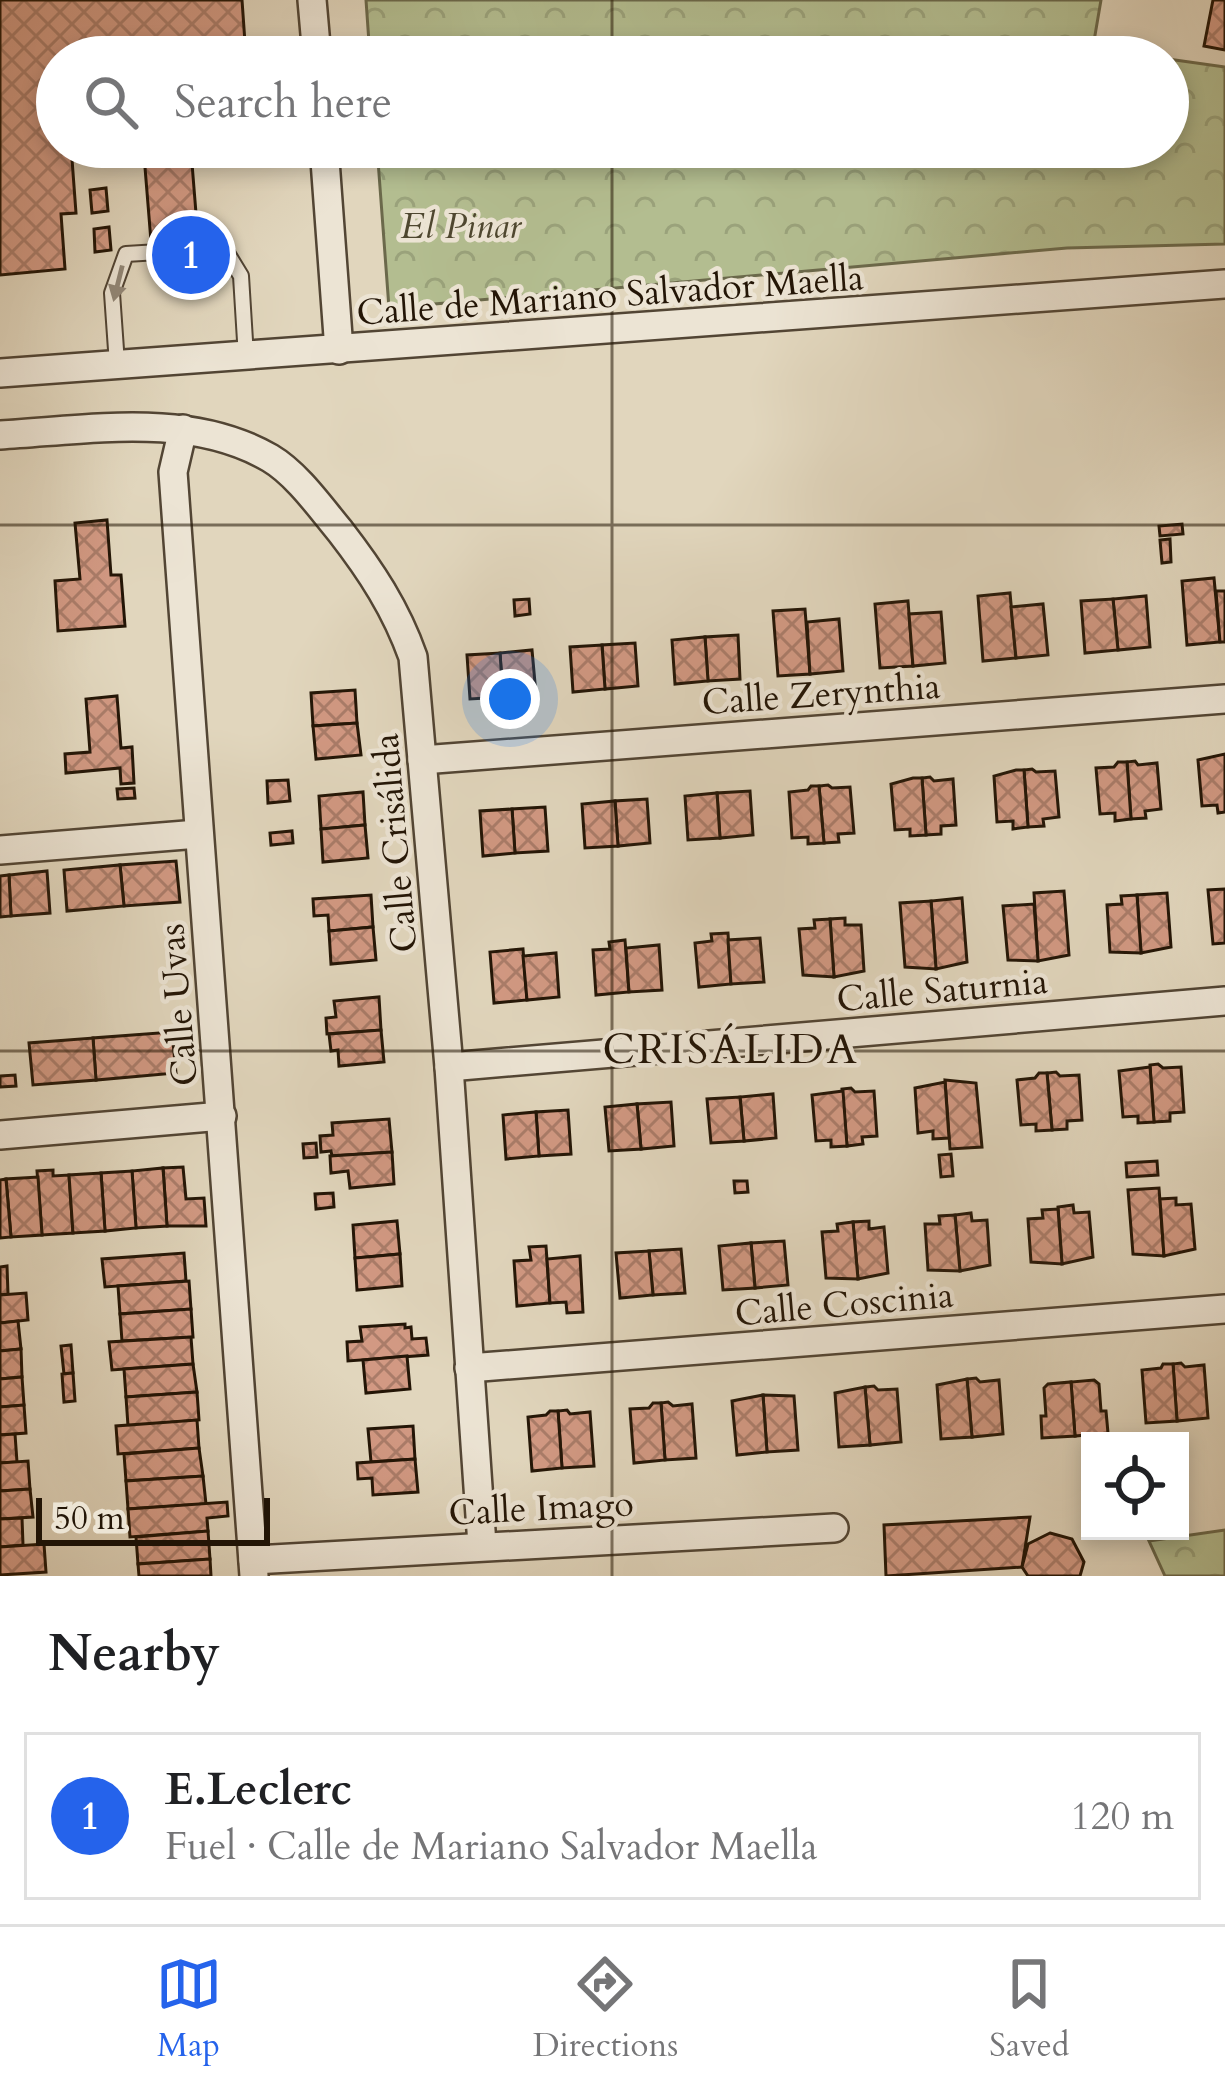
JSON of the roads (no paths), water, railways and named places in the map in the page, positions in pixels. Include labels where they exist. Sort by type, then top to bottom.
[{"type":"street","points":[[312,0],[315,36]]},
{"type":"street","points":[[326,168],[339,350]]},
{"type":"street","name":"Calle de Mariano Salvador Maella","points":[[0,373],[1225,284]]},
{"type":"street","name":"Calle Crisálida","points":[[0,435],[184,429],[228,440],[273,459],[306,491],[369,569],[399,616],[413,657],[449,1067],[482,1545]]},
{"type":"street","name":"Calle Uvas","points":[[184,429],[173,472],[254,1568]]},
{"type":"street","name":"Calle Zerynthia","points":[[422,760],[1225,699]]},
{"type":"street","points":[[0,850],[198,834]]},
{"type":"street","name":"Calle Saturnia","points":[[449,1067],[1225,1001]]},
{"type":"street","points":[[0,1135],[222,1116]]},
{"type":"street","name":"Calle Coscinia","points":[[470,1368],[1225,1309]]},
{"type":"street","name":"Calle Imago","points":[[254,1568],[482,1545],[834,1528]]},
{"type":"lane","points":[[117,364],[112,292],[126,254],[224,248],[241,276],[246,357]]},
{"type":"place","name":"E.Leclerc","points":[[191,255]]},
{"type":"district","name":"CRISÁLIDA","points":[[731,1048]]},
{"type":"park label","name":"El Pinar","points":[[461,225]]}]
